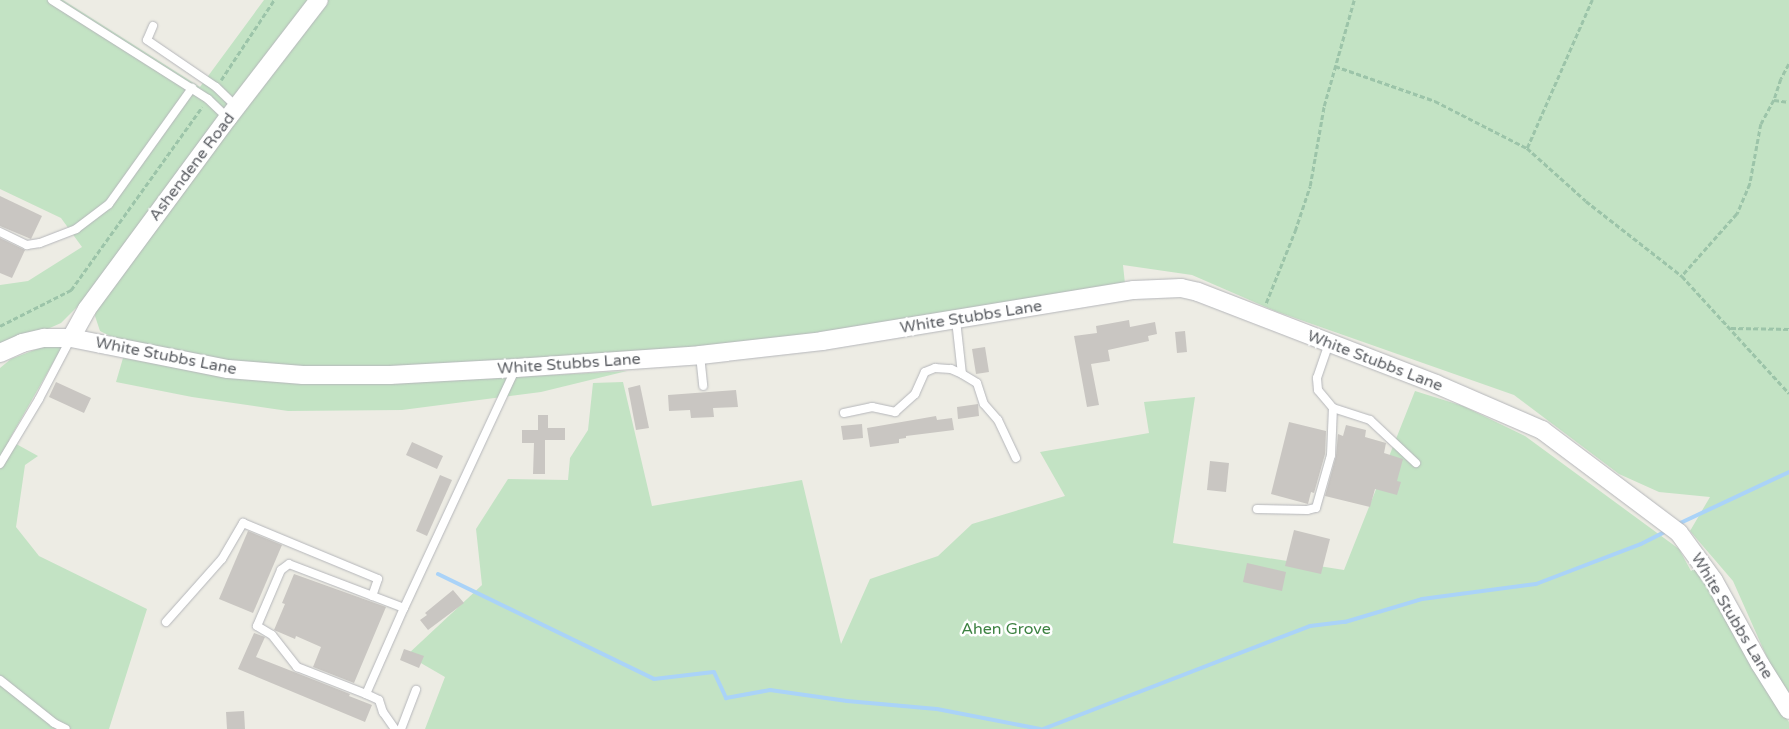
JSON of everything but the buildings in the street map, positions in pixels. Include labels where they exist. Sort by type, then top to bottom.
[{"type":"street","name":"Ashendene Road","points":[[72,338],[87,309],[319,0]]},
{"type":"street","name":"White Stubbs Lane","points":[[0,353],[44,338],[72,338],[228,369],[303,375],[390,375],[700,355],[822,341],[1160,287],[1198,292],[1436,384],[1542,430],[1679,533],[1714,581],[1760,664],[1789,710]]},
{"type":"lane","points":[[52,0],[233,113]]},
{"type":"lane","points":[[153,26],[147,40],[216,87],[233,113]]},
{"type":"lane","points":[[0,232],[27,245],[40,244],[76,229],[109,204],[192,88]]},
{"type":"lane","points":[[956,320],[962,374]]},
{"type":"lane","points":[[0,464],[39,399],[72,338]]},
{"type":"lane","points":[[1329,344],[1317,378],[1318,390],[1333,408],[1370,420],[1416,463]]},
{"type":"lane","points":[[700,355],[703,386]]},
{"type":"lane","points":[[366,694],[516,368]]},
{"type":"lane","points":[[844,414],[872,407],[895,412],[915,394],[925,372],[934,368],[951,369],[977,383],[984,404],[998,420],[1016,458]]},
{"type":"lane","points":[[1257,509],[1307,510],[1316,508],[1332,455],[1333,408]]},
{"type":"lane","points":[[166,622],[222,559],[243,523],[378,580],[372,596]]},
{"type":"lane","points":[[395,729],[383,712],[380,700],[298,667],[272,635],[257,626],[285,565],[300,567],[404,608]]},
{"type":"lane","points":[[0,680],[54,723],[66,729]]},
{"type":"lane","points":[[401,729],[416,690]]},
{"type":"path","points":[[216,87],[274,0]]},
{"type":"path","points":[[1261,316],[1295,231],[1310,186],[1324,106],[1354,0]]},
{"type":"path","points":[[1527,148],[1592,0]]},
{"type":"path","points":[[1682,276],[1737,214],[1750,184],[1761,124],[1774,100],[1781,78],[1789,64]]},
{"type":"path","points":[[1335,66],[1435,101],[1527,148],[1586,201],[1682,276],[1789,393]]},
{"type":"path","points":[[0,326],[70,290],[208,98]]},
{"type":"path","points":[[1774,100],[1789,102]]},
{"type":"path","points":[[1729,328],[1789,329]]},
{"type":"green space","points":[[0,0],[63,0],[200,87],[264,0],[311,0],[91,293],[61,323],[34,335],[0,343],[0,285],[28,281],[82,247],[61,218],[0,189]]},
{"type":"green space","points":[[324,0],[1789,0],[1789,698],[1769,662],[1733,581],[1690,531],[1710,497],[1659,492],[1619,474],[1514,395],[1275,311],[1192,275],[1123,265],[1125,284],[764,341],[393,371],[248,366],[112,337],[100,331],[95,316],[96,308]]},
{"type":"green space","points":[[42,347],[62,347],[9,440],[38,456],[25,465],[16,527],[39,556],[147,609],[109,729],[0,729],[0,368],[11,359]]},
{"type":"green space","points":[[123,358],[219,375],[315,379],[437,381],[627,371],[541,392],[402,410],[288,411],[192,397],[116,382]]},
{"type":"green space","name":"Ahen Grove","points":[[623,382],[652,506],[802,480],[841,644],[870,579],[938,556],[972,524],[1065,496],[1040,452],[1149,433],[1144,402],[1195,397],[1173,543],[1344,570],[1415,391],[1463,406],[1525,436],[1679,549],[1691,571],[1699,566],[1782,713],[1789,722],[1789,729],[425,729],[445,677],[407,655],[482,585],[476,529],[508,479],[568,480],[570,458],[588,430],[593,383]]},
{"type":"waterway","points":[[1676,525],[1789,472]]},
{"type":"waterway","points":[[1043,729],[1310,626],[1345,622],[1422,599],[1536,584],[1641,544],[1668,530]]},
{"type":"waterway","points":[[438,574],[654,679],[714,672],[726,698],[770,690],[847,701],[937,709],[1040,729]]}]
